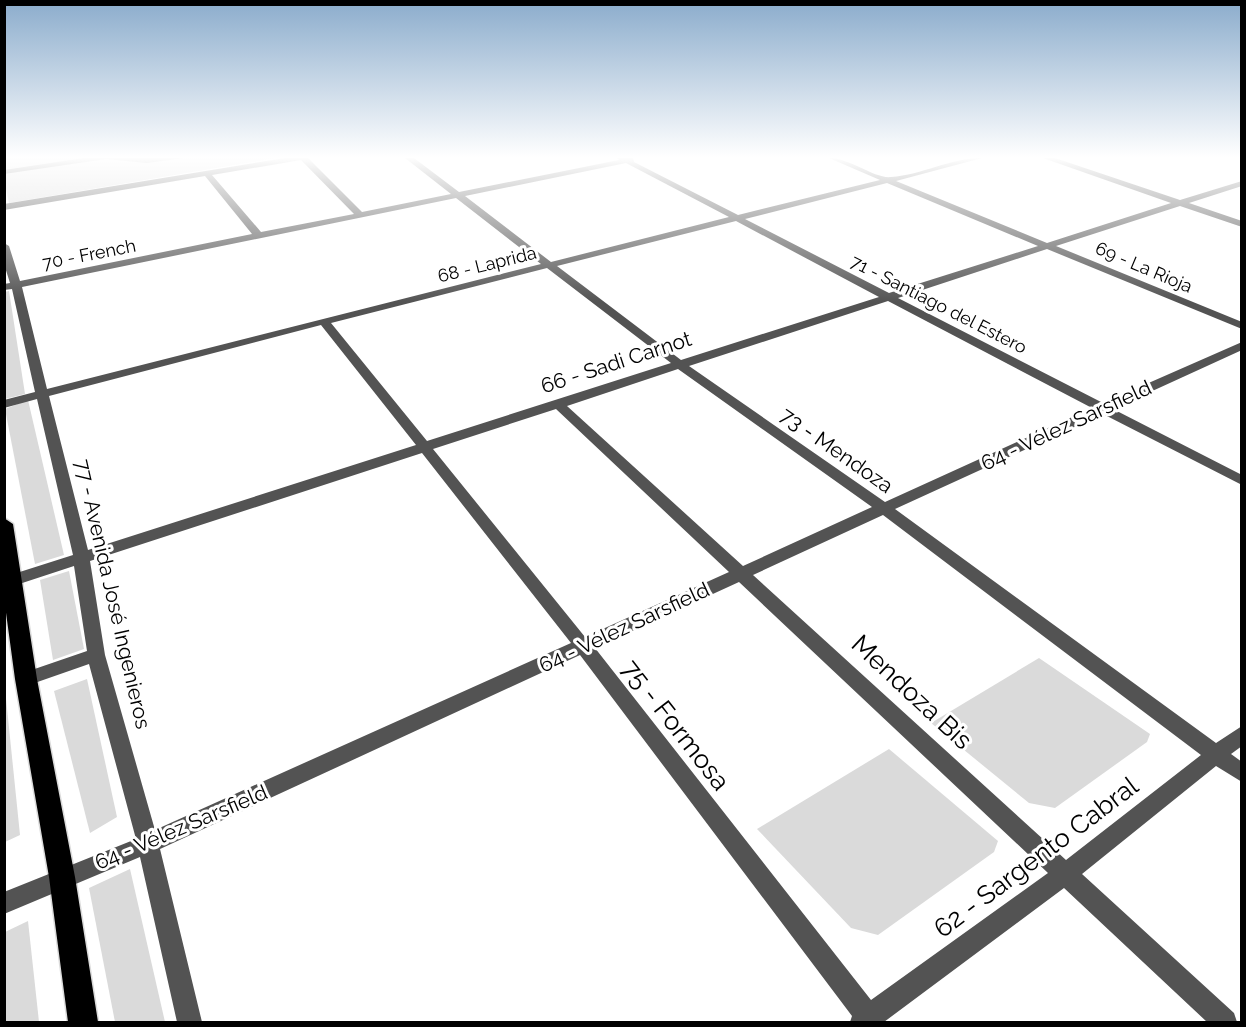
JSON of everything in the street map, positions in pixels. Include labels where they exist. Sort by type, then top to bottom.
[{"type":"highway","points":[[4,524],[8,582],[62,877],[83,1023]]},
{"type":"street","points":[[234,206],[259,236]]},
{"type":"street","points":[[351,206],[362,216]]},
{"type":"street","name":"70 - French","points":[[10,286],[406,206]]},
{"type":"street","name":"73 - Mendoza","points":[[474,206],[680,365],[885,509],[1242,774]]},
{"type":"street","name":"71 - Santiago del Estero","points":[[710,206],[1242,481]]},
{"type":"street","name":"68 - Laprida","points":[[4,404],[324,321],[787,206]]},
{"type":"street","name":"69 - La Rioja","points":[[950,206],[1242,326]]},
{"type":"street","name":"66 - Sadi Carnot","points":[[8,582],[81,556],[559,405],[886,296],[1171,206]]},
{"type":"street","points":[[1189,206],[1242,224]]},
{"type":"street","name":"77 - Avenida José Ingenieros","points":[[4,246],[10,286],[81,556],[96,655],[148,844],[190,1023]]},
{"type":"street","name":"75 - Formosa","points":[[324,321],[583,646],[868,1021]]},
{"type":"street","name":"64 - Vélez Sarsfield","points":[[4,903],[62,877],[148,844],[1242,345]]},
{"type":"street","name":"Mendoza Bis","points":[[559,405],[1225,1023]]},
{"type":"street","points":[[26,679],[96,655]]},
{"type":"street","name":"62 - Sargento Cabral","points":[[868,1021],[1065,874],[1242,734]]},
{"type":"shaded area","points":[[9,291],[25,394],[5,399],[4,292]]},
{"type":"shaded area","points":[[28,400],[64,555],[35,564],[5,409]]},
{"type":"shaded area","points":[[69,571],[84,649],[53,660],[40,580]]},
{"type":"shaded area","points":[[1039,658],[1150,734],[1147,742],[1055,808],[1029,803],[931,723]]},
{"type":"shaded area","points":[[4,679],[20,835],[5,842],[4,842]]},
{"type":"shaded area","points":[[87,679],[117,817],[90,833],[54,691]]},
{"type":"shaded area","points":[[889,749],[998,841],[994,852],[878,935],[851,928],[757,829]]},
{"type":"shaded area","points":[[130,869],[165,1022],[115,1022],[89,888]]},
{"type":"shaded area","points":[[28,921],[39,1022],[5,1022],[5,932]]}]
